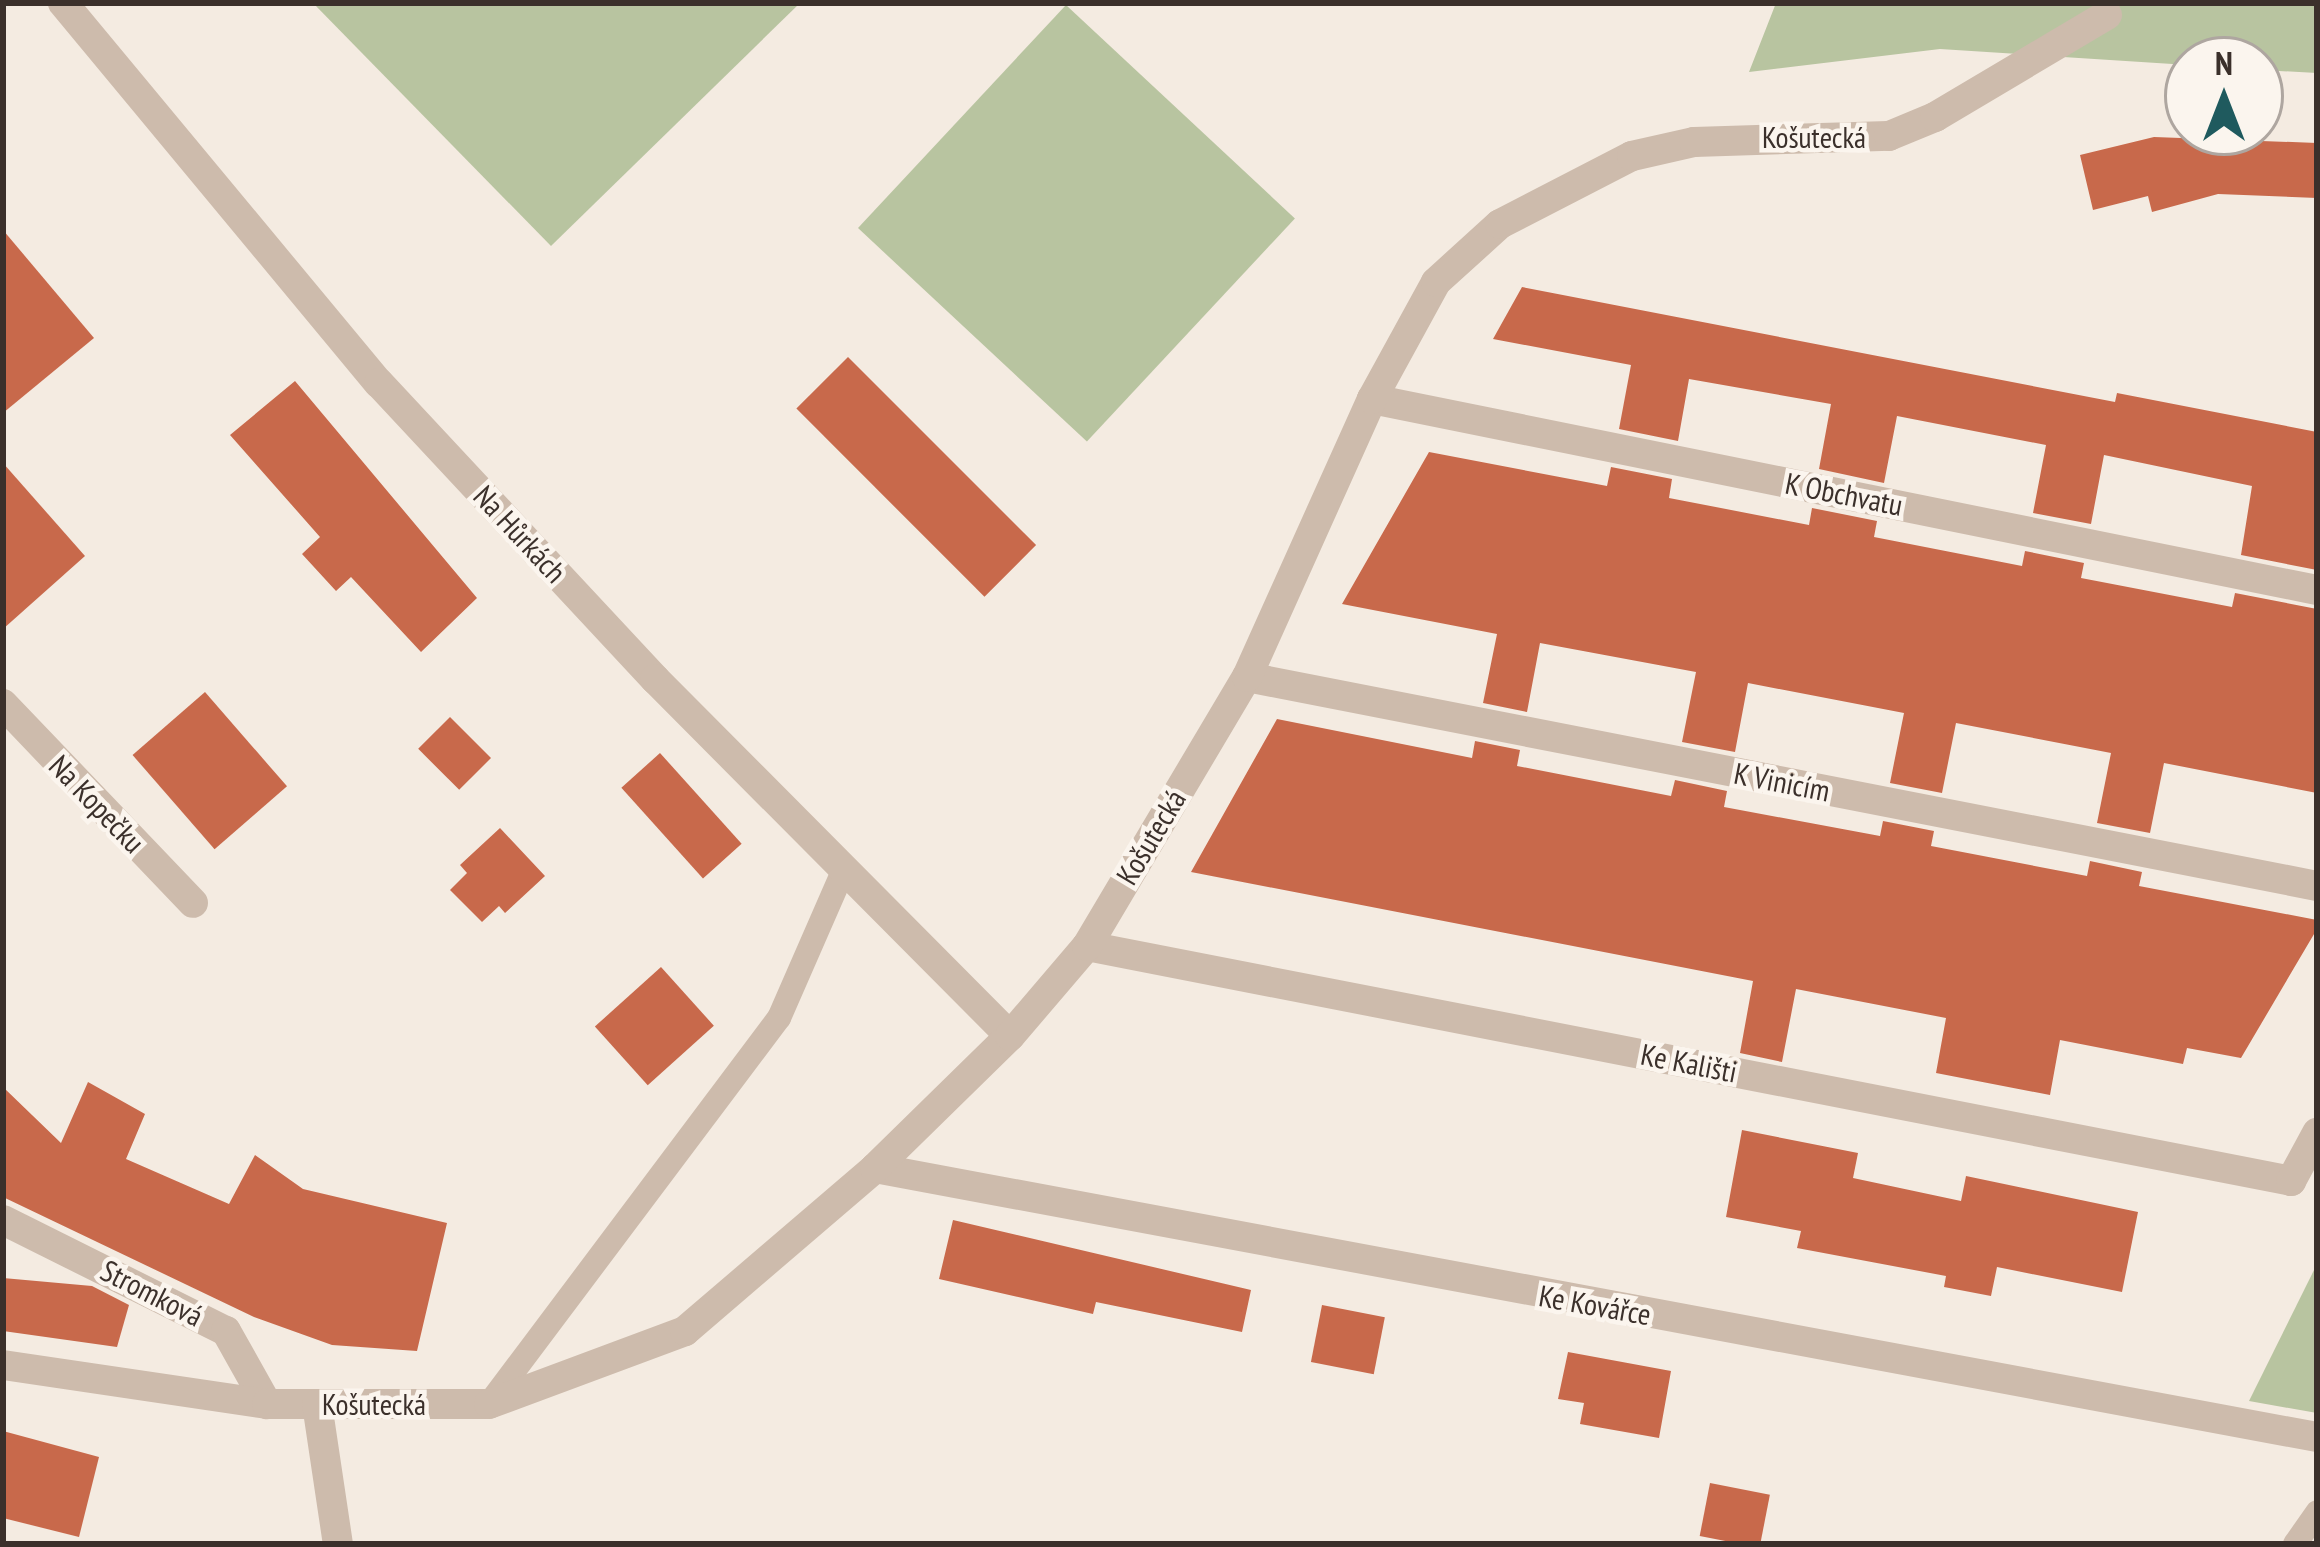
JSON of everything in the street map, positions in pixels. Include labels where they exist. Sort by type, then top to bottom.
[{"type":"street","name":"Na Hůrkách","points":[[63,3],[379,383],[1010,1036]]},
{"type":"street","name":"Košutecká","points":[[3,1365],[267,1404],[489,1404],[685,1331],[875,1168],[1010,1036],[1087,946],[1247,677],[1372,399],[1436,282],[1500,224],[1570,182],[1694,142],[1889,136],[1936,117],[2115,7]]},
{"type":"street","name":"K Obchvatu","points":[[1372,399],[2317,590]]},
{"type":"street","name":"K Vinicím","points":[[1247,677],[2317,886]]},
{"type":"street","name":"Na Kopečku","points":[[3,704],[193,903]]},
{"type":"street","name":"Ke Kališti","points":[[1087,946],[2290,1181],[2317,1133]]},
{"type":"street","name":"Ke Kovářce","points":[[875,1168],[2317,1437]]},
{"type":"street","name":"Stromková","points":[[3,1220],[226,1331],[267,1404]]},
{"type":"street","points":[[316,1404],[338,1544]]},
{"type":"lane","points":[[489,1404],[779,1018],[844,869]]},
{"type":"lane","points":[[2295,1544],[2317,1512]]},
{"type":"green space","points":[[313,3],[800,3],[551,246]]},
{"type":"green space","points":[[1776,3],[2317,3],[2317,73],[2284,71],[2284,36],[2164,36],[2164,63],[1940,49],[1749,72]]},
{"type":"green space","points":[[1066,5],[1295,218],[1087,442],[858,228]]},
{"type":"green space","points":[[2317,1264],[2317,1413],[2249,1401]]},
{"type":"building","points":[[2154,137],[2164,137],[2164,156],[2284,156],[2284,142],[2317,143],[2317,198],[2218,194],[2152,212],[2148,196],[2093,210],[2080,155]]},
{"type":"building","points":[[3,230],[94,338],[3,413]]},
{"type":"building","points":[[1522,287],[2115,402],[2117,393],[2317,432],[2317,570],[2241,555],[2252,486],[2104,455],[2091,524],[2033,513],[2046,445],[1897,416],[1884,483],[1819,469],[1831,404],[1689,379],[1678,441],[1619,429],[1631,365],[1493,339]]},
{"type":"building","points":[[848,357],[1036,545],[984,597],[796,409]]},
{"type":"building","points":[[295,381],[477,598],[421,652],[351,577],[336,591],[302,554],[320,537],[230,435]]},
{"type":"building","points":[[1429,452],[1607,486],[1611,467],[1672,479],[1669,498],[1809,525],[1812,508],[1877,521],[1874,537],[2022,566],[2025,551],[2084,563],[2081,578],[2232,607],[2235,593],[2317,609],[2317,793],[2164,763],[2150,833],[2097,823],[2111,753],[1956,723],[1942,793],[1890,783],[1904,713],[1748,683],[1735,752],[1682,742],[1696,672],[1540,643],[1527,712],[1483,703],[1497,634],[1342,604]]},
{"type":"building","points":[[3,463],[85,556],[3,629]]},
{"type":"building","points":[[205,692],[287,786],[215,849],[133,755]]},
{"type":"building","points":[[450,717],[491,758],[459,790],[418,749]]},
{"type":"building","points":[[1277,719],[1472,758],[1475,741],[1520,750],[1517,766],[1671,796],[1675,780],[1727,791],[1724,807],[1880,836],[1883,821],[1934,831],[1931,846],[2087,876],[2090,861],[2142,872],[2139,886],[2317,920],[2317,929],[2241,1058],[2187,1048],[2183,1064],[2060,1040],[2050,1095],[1936,1073],[1946,1018],[1796,989],[1782,1062],[1740,1053],[1753,981],[1191,872]]},
{"type":"building","points":[[660,753],[742,844],[703,878],[621,788]]},
{"type":"building","points":[[500,828],[545,876],[505,913],[499,906],[482,922],[450,890],[467,873],[460,865]]},
{"type":"building","points":[[661,967],[714,1026],[648,1085],[595,1027]]},
{"type":"building","points":[[88,1082],[145,1114],[126,1159],[229,1204],[255,1155],[303,1189],[447,1223],[417,1351],[332,1345],[254,1317],[3,1197],[3,1087],[61,1143]]},
{"type":"building","points":[[1742,1130],[1858,1153],[1853,1178],[1961,1201],[1966,1176],[2138,1212],[2122,1292],[1997,1267],[1991,1296],[1944,1287],[1946,1276],[1797,1248],[1801,1231],[1726,1217]]},
{"type":"building","points":[[953,1220],[1251,1290],[1242,1332],[1096,1302],[1093,1314],[939,1279]]},
{"type":"building","points":[[3,1278],[92,1286],[129,1305],[117,1347],[3,1331]]},
{"type":"building","points":[[1322,1305],[1385,1317],[1374,1374],[1311,1362]]},
{"type":"building","points":[[1568,1352],[1671,1371],[1659,1438],[1580,1424],[1584,1403],[1558,1399]]},
{"type":"building","points":[[3,1431],[99,1457],[79,1537],[3,1518]]},
{"type":"building","points":[[1710,1483],[1770,1495],[1760,1544],[1700,1536]]}]
